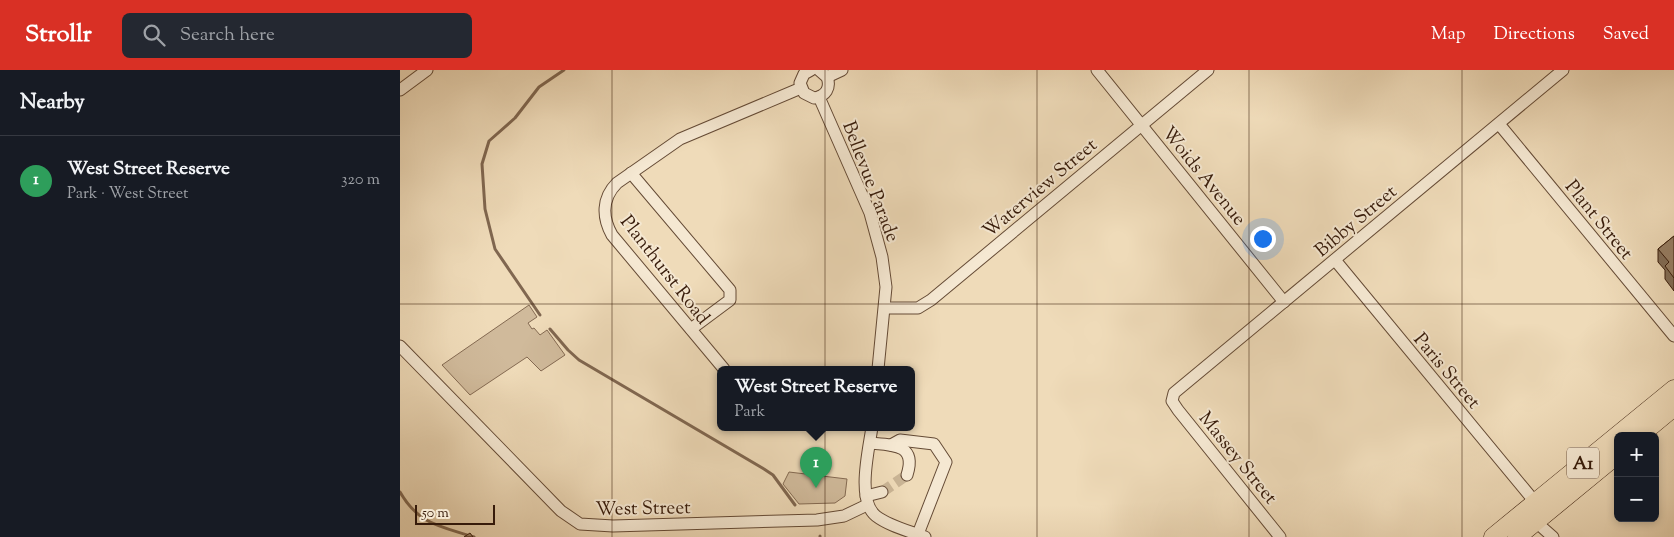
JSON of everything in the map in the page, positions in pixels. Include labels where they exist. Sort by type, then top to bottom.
[{"type":"highway","name":"A1","points":[[1493,537],[1674,389]]},
{"type":"highway","points":[[1645,432],[1671,415]]},
{"type":"highway","name":"A1","points":[[1518,537],[1614,457]]},
{"type":"street","points":[[400,90],[427,70]]},
{"type":"street","name":"Planthurst Road","points":[[722,366],[612,235],[607,227],[605,210],[608,196],[617,183],[680,139],[801,79],[811,70]]},
{"type":"street","points":[[801,79],[808,96],[819,97],[828,89],[823,73],[842,70]]},
{"type":"street","name":"Woids Avenue","points":[[1097,70],[1284,302]]},
{"type":"street","name":"Waterview Street","points":[[885,308],[905,310],[918,308],[932,300],[1208,70]]},
{"type":"street","name":"Bibby Street","points":[[1172,399],[1183,385],[1564,70]]},
{"type":"street","name":"Bellevue Parade","points":[[819,97],[875,228],[886,287],[878,366]]},
{"type":"street","name":"Plant Street","points":[[1499,124],[1674,336]]},
{"type":"street","points":[[631,174],[730,290],[730,300],[691,329]]},
{"type":"street","name":"Paris Street","points":[[1334,260],[1535,502]]},
{"type":"street","name":"West Street","points":[[400,346],[561,511],[580,524],[606,526],[818,520],[844,516],[866,500],[882,492]]},
{"type":"street","name":"Massey Street","points":[[1172,399],[1178,410],[1280,537]]},
{"type":"street","points":[[872,431],[866,500],[882,520],[922,536],[946,462],[934,444],[900,440],[890,445]]},
{"type":"street","points":[[870,443],[902,447],[907,452],[909,467],[907,475]]},
{"type":"street","points":[[1536,522],[1553,537]]},
{"type":"shaded area","points":[[529,305],[537,317],[528,323],[532,329],[534,328],[540,335],[547,330],[565,355],[541,371],[527,357],[470,395],[442,365]]},
{"type":"shaded area","points":[[789,472],[847,479],[845,496],[835,503],[799,504],[783,484]]},
{"type":"building","points":[[1674,236],[1674,278],[1665,266],[1669,262],[1658,249]]},
{"type":"building","points":[[470,533],[473,537],[464,537]]},
{"type":"waterway","points":[[540,315],[495,249],[485,209],[482,164],[489,141],[515,118],[539,87],[564,70]]},
{"type":"waterway","points":[[550,329],[579,360],[773,475],[795,505]]},
{"type":"waterway","points":[[400,492],[407,503],[431,523],[474,537]]},
{"type":"tunnel","points":[[882,492],[907,475]]},
{"type":"place","name":"West Street Reserve","points":[[816,488]]}]
